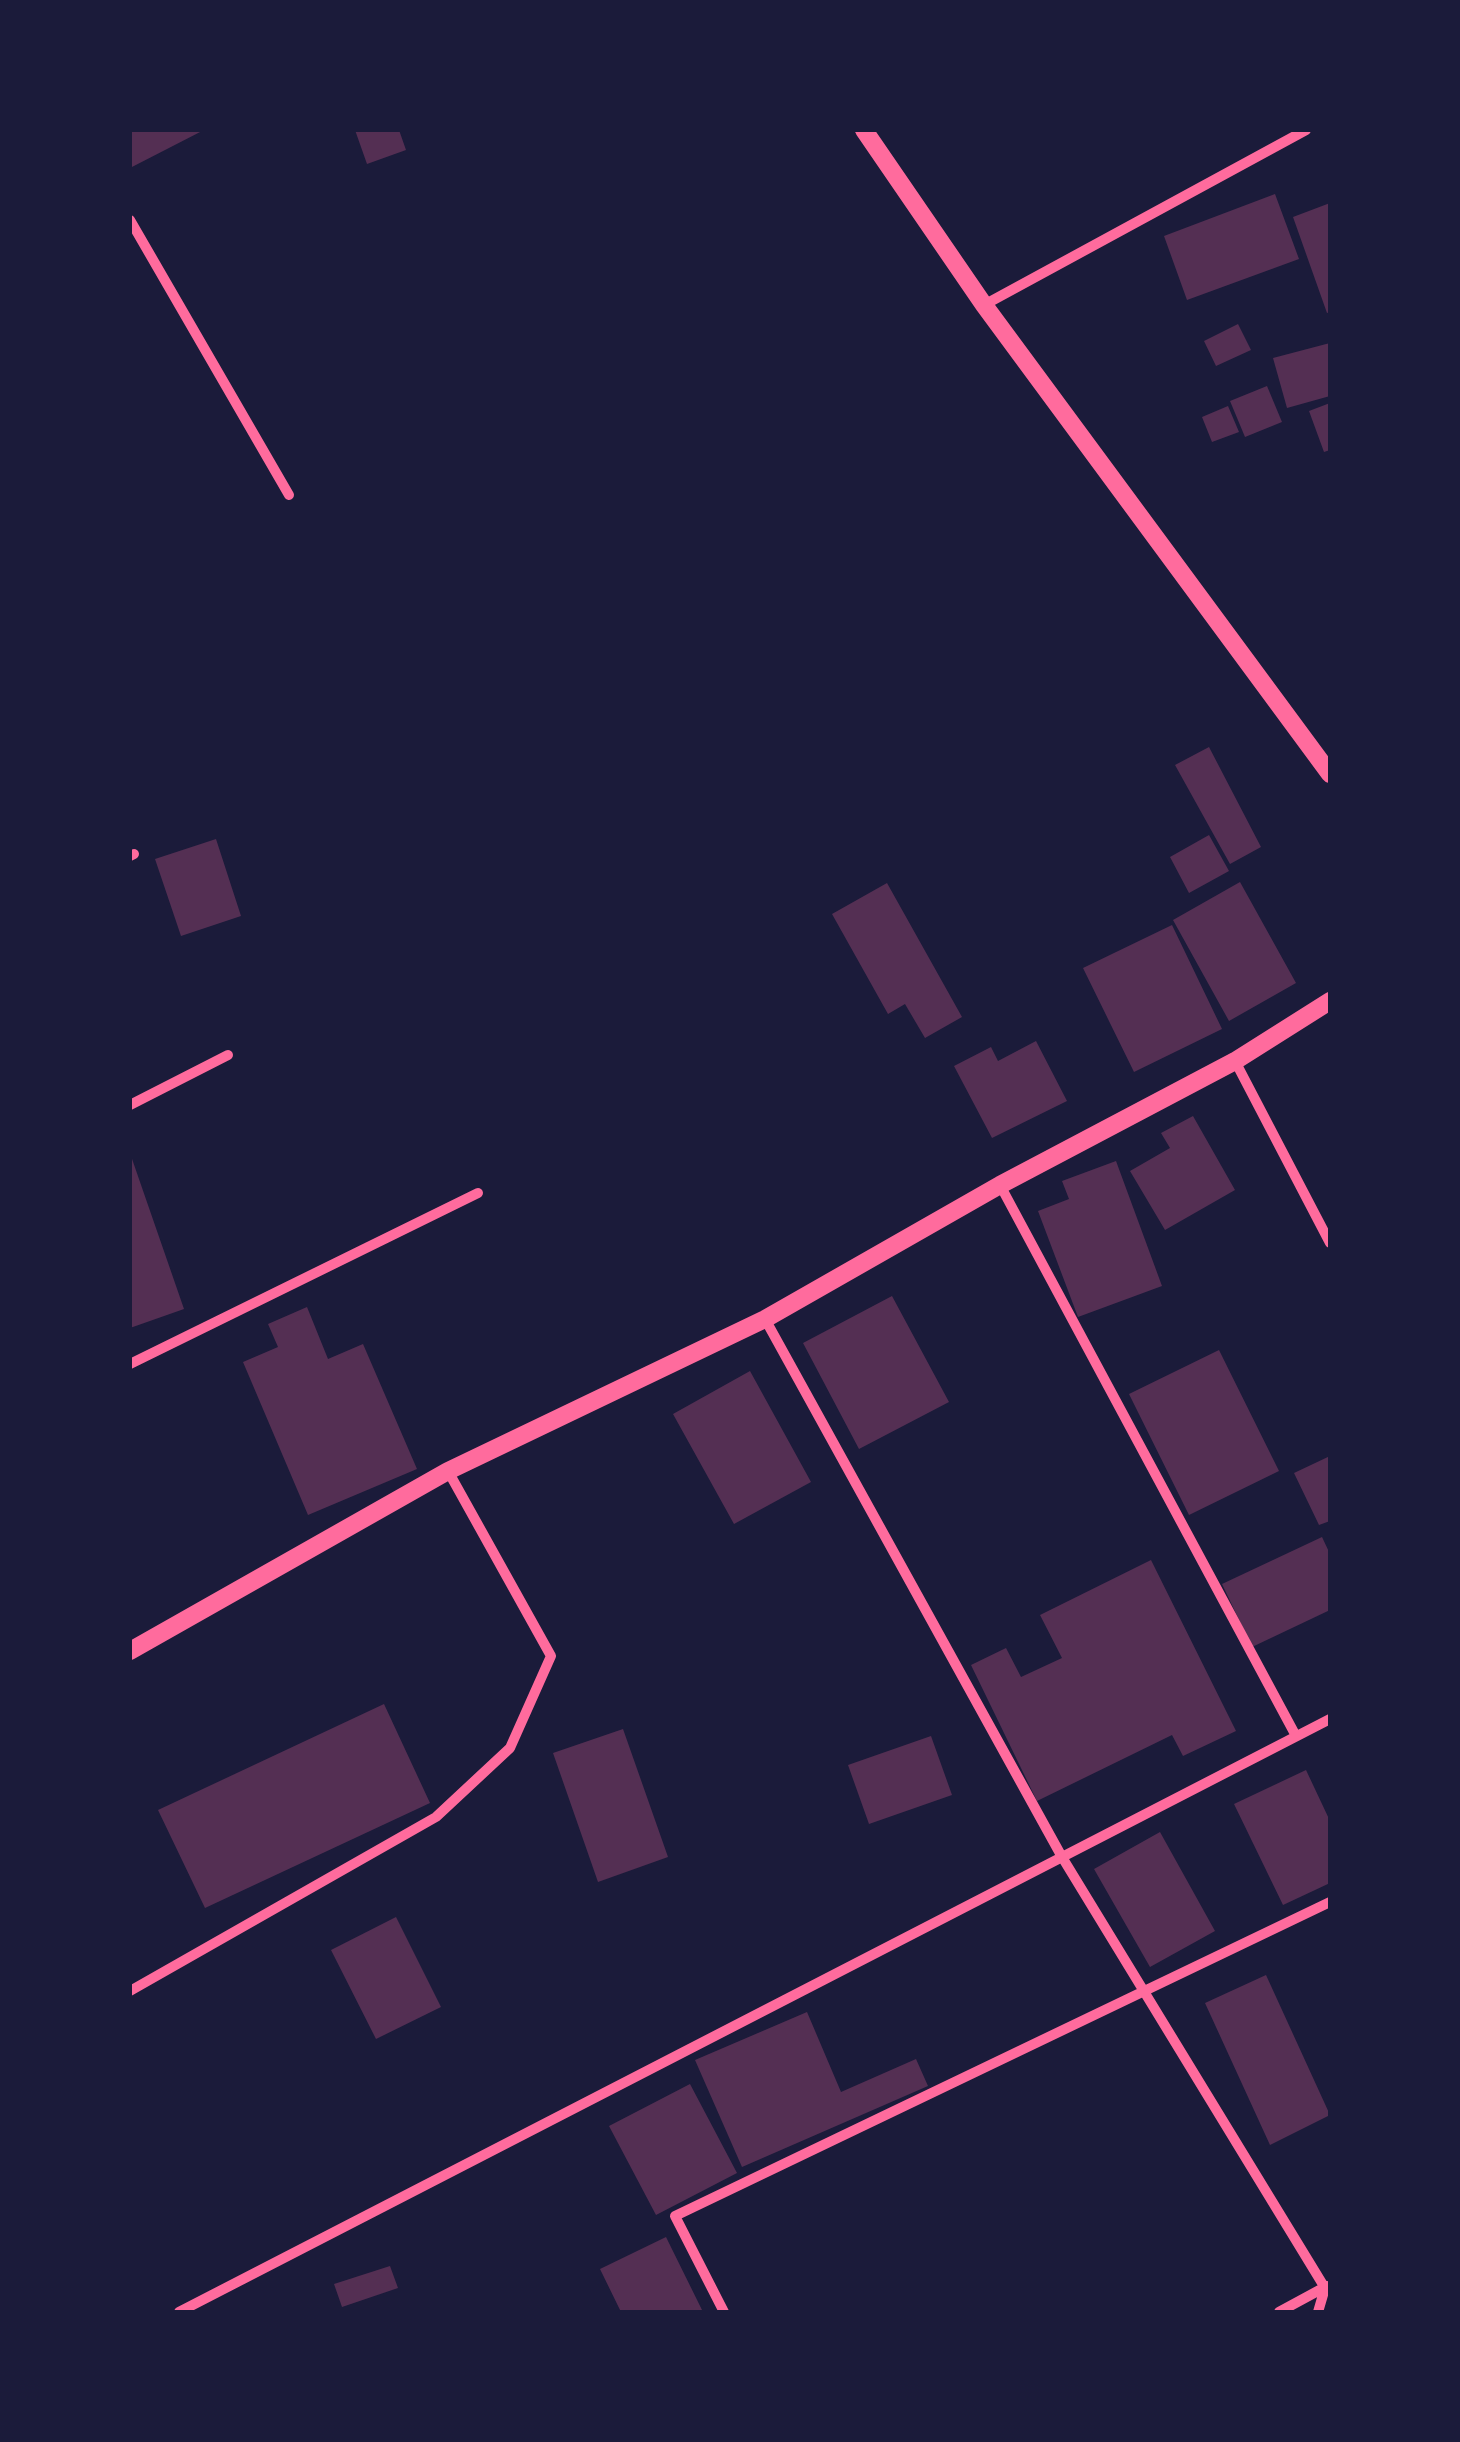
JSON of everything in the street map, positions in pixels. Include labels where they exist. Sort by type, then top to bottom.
[{"type":"street","points":[[864,130],[984,304],[1330,774]]},
{"type":"street","points":[[984,304],[1306,130]]},
{"type":"street","points":[[130,220],[289,495]]},
{"type":"street","points":[[130,1651],[448,1470],[765,1318],[1000,1185],[1236,1061],[1330,1002]]},
{"type":"street","points":[[130,1106],[228,1055]]},
{"type":"street","points":[[1236,1061],[1330,1243]]},
{"type":"street","points":[[1000,1185],[1296,1736]]},
{"type":"street","points":[[130,1364],[478,1193]]},
{"type":"street","points":[[765,1318],[1062,1857],[1327,2286]]},
{"type":"street","points":[[130,1991],[436,1817],[510,1748],[551,1656],[448,1470]]},
{"type":"street","points":[[179,2312],[1330,1719]]},
{"type":"street","points":[[724,2312],[675,2216],[1330,1902]]},
{"type":"street","points":[[1279,2312],[1327,2286]]},
{"type":"street","points":[[1318,2312],[1327,2286]]},
{"type":"building","points":[[130,130],[204,130],[130,168]]},
{"type":"building","points":[[355,130],[399,130],[406,150],[367,164]]},
{"type":"building","points":[[1275,194],[1299,259],[1187,300],[1164,236]]},
{"type":"building","points":[[1330,203],[1330,312],[1327,313],[1293,217]]},
{"type":"building","points":[[1238,324],[1251,350],[1216,366],[1204,341]]},
{"type":"building","points":[[1330,343],[1330,396],[1287,408],[1273,358]]},
{"type":"building","points":[[1267,386],[1282,422],[1245,437],[1230,401]]},
{"type":"building","points":[[1330,403],[1330,450],[1324,452],[1309,411]]},
{"type":"building","points":[[1228,406],[1239,432],[1212,442],[1202,417]]},
{"type":"building","points":[[1209,747],[1261,847],[1230,864],[1175,765]]},
{"type":"building","points":[[1209,835],[1229,871],[1189,893],[1170,857]]},
{"type":"building","points":[[216,839],[241,916],[181,936],[155,859]]},
{"type":"building","points":[[1240,882],[1296,983],[1229,1021],[1173,920]]},
{"type":"building","points":[[887,883],[962,1017],[925,1038],[905,1004],[888,1014],[832,914]]},
{"type":"building","points":[[1172,925],[1222,1029],[1134,1072],[1083,968]]},
{"type":"building","points":[[1036,1041],[1067,1101],[992,1138],[954,1066],[991,1047],[998,1061]]},
{"type":"building","points":[[1193,1116],[1235,1190],[1165,1230],[1130,1171],[1170,1148],[1161,1133]]},
{"type":"building","points":[[130,1157],[184,1309],[130,1328]]},
{"type":"building","points":[[1116,1161],[1162,1286],[1078,1317],[1038,1211],[1069,1199],[1062,1181]]},
{"type":"building","points":[[892,1296],[949,1402],[859,1449],[803,1343]]},
{"type":"building","points":[[307,1307],[328,1359],[363,1344],[417,1469],[308,1515],[243,1362],[278,1347],[268,1324]]},
{"type":"building","points":[[1219,1350],[1279,1471],[1189,1515],[1129,1394]]},
{"type":"building","points":[[750,1371],[811,1482],[734,1524],[673,1414]]},
{"type":"building","points":[[1330,1456],[1330,1521],[1319,1525],[1294,1473]]},
{"type":"building","points":[[1322,1537],[1330,1554],[1330,1610],[1252,1647],[1222,1584]]},
{"type":"building","points":[[1151,1560],[1236,1731],[1183,1756],[1172,1735],[1037,1801],[971,1665],[1006,1648],[1021,1677],[1062,1658],[1040,1615]]},
{"type":"building","points":[[384,1704],[430,1803],[205,1908],[158,1810]]},
{"type":"building","points":[[623,1729],[668,1857],[598,1882],[553,1753]]},
{"type":"building","points":[[931,1736],[952,1795],[869,1824],[848,1765]]},
{"type":"building","points":[[1306,1770],[1330,1821],[1330,1883],[1283,1905],[1234,1804]]},
{"type":"building","points":[[1160,1832],[1215,1931],[1150,1967],[1094,1869]]},
{"type":"building","points":[[396,1917],[441,2007],[376,2039],[331,1950]]},
{"type":"building","points":[[1266,1975],[1330,2115],[1270,2145],[1205,2003]]},
{"type":"building","points":[[807,2012],[841,2092],[916,2059],[928,2086],[742,2167],[695,2060]]},
{"type":"building","points":[[690,2084],[737,2173],[656,2215],[609,2126]]},
{"type":"building","points":[[666,2237],[703,2312],[621,2312],[600,2269]]},
{"type":"building","points":[[390,2266],[398,2288],[342,2307],[334,2284]]}]
